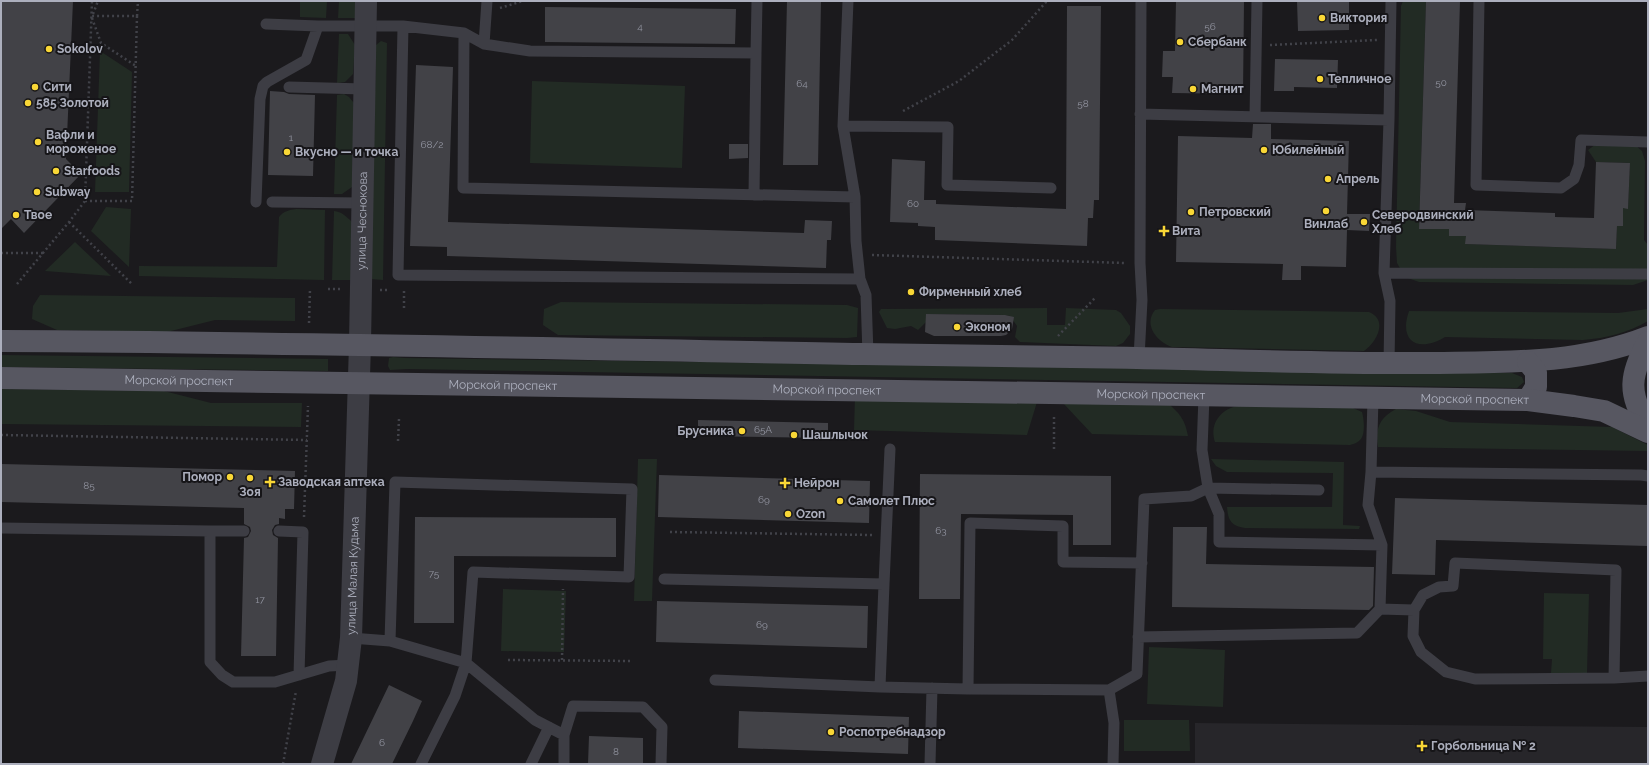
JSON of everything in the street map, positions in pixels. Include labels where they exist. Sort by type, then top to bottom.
[{"type":"main road","points":[[1,341],[360,344],[1389,364],[1528,362],[1580,356],[1626,346],[1648,337]]},
{"type":"main road","points":[[1648,342],[1633,378],[1638,411],[1648,425]]},
{"type":"main road","points":[[1528,362],[1536,372],[1536,387],[1528,400]]},
{"type":"main road","name":"Морской проспект","points":[[1,378],[1528,400],[1604,411],[1648,432]]},
{"type":"street","name":"улица Чеснокова","points":[[359,384],[366,1]]},
{"type":"street","name":"улица Малая Кудьма","points":[[322,764],[346,681],[351,638],[359,384]]},
{"type":"lane","points":[[484,44],[487,1]]},
{"type":"lane","points":[[754,195],[757,1]]},
{"type":"lane","points":[[848,1],[843,126],[855,196],[860,279],[866,295],[868,355]]},
{"type":"lane","points":[[1139,358],[1142,300],[1140,263],[1141,1]]},
{"type":"lane","points":[[1255,117],[1257,1]]},
{"type":"lane","points":[[1389,364],[1390,301],[1384,273],[1391,1]]},
{"type":"lane","points":[[1479,1],[1476,185],[1561,188],[1574,179],[1579,165],[1580,140],[1648,142]]},
{"type":"lane","points":[[266,24],[365,27],[403,26],[464,33],[484,44],[530,51],[756,53]]},
{"type":"lane","points":[[256,202],[260,99],[263,86],[267,82],[306,60],[318,26]]},
{"type":"lane","points":[[403,26],[398,275],[860,279]]},
{"type":"lane","points":[[464,33],[463,188],[855,196]]},
{"type":"lane","points":[[289,87],[364,89]]},
{"type":"lane","points":[[1140,114],[1389,120]]},
{"type":"lane","points":[[843,126],[948,127],[946,185],[1051,188]]},
{"type":"lane","points":[[272,202],[362,203]]},
{"type":"lane","points":[[1384,273],[1648,274]]},
{"type":"lane","points":[[1204,396],[1202,450],[1208,488],[1219,514],[1219,542],[1382,545]]},
{"type":"lane","points":[[1138,637],[1357,634],[1380,609],[1382,545],[1368,505],[1371,472],[1373,398]]},
{"type":"lane","points":[[880,687],[890,449]]},
{"type":"lane","points":[[1371,472],[1648,476]]},
{"type":"lane","points":[[390,642],[395,482],[632,489],[629,577],[473,572],[466,663],[455,696],[421,764]]},
{"type":"lane","points":[[715,680],[880,687],[1109,690],[1136,674],[1144,499],[1191,496],[1208,488],[1319,490]]},
{"type":"lane","points":[[968,689],[970,523],[1063,526],[1063,562],[1142,562]]},
{"type":"lane","points":[[1,528],[244,531]]},
{"type":"lane","points":[[210,531],[210,662],[222,675],[233,682],[275,682],[329,666],[348,665]]},
{"type":"lane","points":[[279,531],[304,532],[299,675]]},
{"type":"lane","points":[[1614,678],[1616,570],[1455,563],[1453,586],[1439,588],[1423,595],[1414,610],[1413,636],[1415,641],[1421,652],[1446,672],[1474,679],[1614,678],[1648,676]]},
{"type":"lane","points":[[664,579],[884,584]]},
{"type":"lane","points":[[1380,609],[1414,610]]},
{"type":"lane","points":[[351,638],[390,642],[466,663],[535,720],[564,735]]},
{"type":"lane","points":[[930,764],[932,688]]},
{"type":"lane","points":[[1109,690],[1114,723],[1113,764]]},
{"type":"lane","points":[[564,764],[564,735],[573,706],[643,707],[662,727],[662,764]]},
{"type":"lane","points":[[531,764],[549,728]]},
{"type":"path","points":[[17,284],[69,222],[85,200],[92,1]]},
{"type":"path","points":[[98,1],[92,16],[100,43],[136,66]]},
{"type":"path","points":[[85,200],[132,201],[138,1]]},
{"type":"path","points":[[486,13],[523,1]]},
{"type":"path","points":[[876,126],[959,81],[1012,40],[1047,1]]},
{"type":"path","points":[[92,16],[138,16]]},
{"type":"path","points":[[69,222],[133,285]]},
{"type":"path","points":[[1,253],[43,253]]},
{"type":"path","points":[[858,254],[1140,263]]},
{"type":"path","points":[[309,323],[310,289]]},
{"type":"path","points":[[404,291],[404,308]]},
{"type":"path","points":[[1056,339],[1096,298]]},
{"type":"path","points":[[304,532],[308,406]]},
{"type":"path","points":[[1054,409],[1054,448]]},
{"type":"path","points":[[398,441],[399,419]]},
{"type":"path","points":[[1,435],[307,440]]},
{"type":"path","points":[[670,532],[875,535]]},
{"type":"path","points":[[562,661],[564,575]]},
{"type":"path","points":[[508,660],[633,661]]},
{"type":"path","points":[[283,764],[299,675]]},
{"type":"shaded area","points":[[300,1],[327,1],[326,18],[300,17]]},
{"type":"shaded area","points":[[339,1],[356,1],[355,18],[338,18]]},
{"type":"shaded area","points":[[1403,1],[1426,1],[1419,228],[1449,229],[1449,236],[1466,236],[1466,244],[1616,249],[1617,226],[1623,226],[1623,208],[1628,208],[1630,163],[1596,162],[1588,150],[1596,144],[1634,144],[1642,151],[1645,161],[1644,240],[1648,245],[1648,280],[1633,285],[1419,282],[1405,277],[1397,263],[1396,247],[1401,6]]},
{"type":"shaded area","points":[[339,34],[348,34],[355,45],[353,74],[345,82],[337,83]]},
{"type":"shaded area","points":[[381,41],[387,43],[383,280],[371,279],[376,45]]},
{"type":"shaded area","points":[[100,51],[132,72],[129,192],[95,192]]},
{"type":"shaded area","points":[[532,81],[685,86],[682,168],[530,163]]},
{"type":"shaded area","points":[[344,94],[354,103],[352,187],[342,194],[334,194],[337,95]]},
{"type":"shaded area","points":[[106,207],[131,209],[129,267],[91,231]]},
{"type":"shaded area","points":[[296,209],[325,210],[324,280],[139,276],[139,266],[277,267],[279,217],[287,211]]},
{"type":"shaded area","points":[[334,211],[344,215],[352,222],[353,280],[332,280]]},
{"type":"shaded area","points":[[75,242],[111,276],[45,271]]},
{"type":"shaded area","points":[[40,295],[295,298],[295,321],[215,320],[167,332],[57,330],[32,319],[33,306]]},
{"type":"shaded area","points":[[561,302],[847,305],[858,308],[857,337],[558,335],[543,325],[544,309]]},
{"type":"shaded area","points":[[1047,308],[1047,325],[1065,325],[1066,308],[1116,310],[1121,313],[1130,326],[1130,334],[1123,343],[1116,346],[1020,342],[1015,337],[1017,326],[1010,316],[929,314],[926,322],[918,330],[911,326],[895,329],[887,328],[879,312],[881,309]]},
{"type":"shaded area","points":[[1648,309],[1648,321],[1632,329],[1600,338],[1583,340],[1445,337],[1436,342],[1419,344],[1413,342],[1406,330],[1406,322],[1409,311],[1618,313]]},
{"type":"shaded area","points":[[1155,310],[1369,312],[1378,320],[1379,326],[1373,343],[1364,351],[1172,347],[1161,341],[1153,332],[1151,327],[1150,321]]},
{"type":"shaded area","points":[[1,355],[328,359],[328,371],[1,367]]},
{"type":"shaded area","points":[[389,358],[1512,373],[1522,377],[1524,382],[1517,388],[407,369],[390,370],[388,366]]},
{"type":"shaded area","points":[[1,389],[164,391],[211,403],[302,403],[301,427],[1,424]]},
{"type":"shaded area","points":[[855,396],[1037,402],[1027,435],[854,430]]},
{"type":"shaded area","points":[[1063,403],[1169,404],[1182,418],[1188,436],[1092,434]]},
{"type":"shaded area","points":[[1238,406],[1353,408],[1362,412],[1364,431],[1359,441],[1350,445],[1215,442],[1215,424],[1221,414],[1226,410]]},
{"type":"shaded area","points":[[1396,409],[1416,411],[1450,422],[1612,427],[1648,445],[1648,451],[1378,447],[1377,435],[1382,420],[1390,412]]},
{"type":"shaded area","points":[[638,459],[657,459],[652,601],[634,601]]},
{"type":"shaded area","points":[[1211,459],[1344,462],[1343,525],[1360,526],[1359,529],[1245,528],[1236,526],[1229,519],[1227,507],[1332,507],[1333,473],[1227,472],[1216,466]]},
{"type":"shaded area","points":[[503,589],[566,591],[564,652],[501,651]]},
{"type":"shaded area","points":[[1544,593],[1589,594],[1587,673],[1551,673],[1552,659],[1543,659]]},
{"type":"shaded area","points":[[1149,647],[1225,650],[1223,707],[1147,704]]},
{"type":"shaded area","points":[[1124,720],[1189,720],[1190,751],[1124,751]]},
{"type":"shaded area","name":"Горбольница № 2","points":[[1195,723],[1648,727],[1648,764],[1195,764]]},
{"type":"building","name":"Сити","points":[[1,1],[73,1],[66,159],[81,174],[24,233],[11,219],[1,229]]},
{"type":"building","points":[[787,1],[821,1],[818,165],[783,165]]},
{"type":"building","points":[[1176,1],[1244,1],[1243,94],[1172,93],[1173,77],[1162,77],[1163,51],[1175,51]]},
{"type":"building","points":[[1297,1],[1349,1],[1349,30],[1298,31]]},
{"type":"building","points":[[1426,1],[1460,1],[1454,203],[1466,203],[1465,210],[1555,213],[1555,217],[1594,218],[1596,162],[1630,163],[1628,209],[1623,208],[1623,226],[1617,226],[1616,249],[1465,244],[1466,236],[1449,236],[1449,229],[1419,229]]},
{"type":"building","points":[[1067,6],[1101,6],[1099,200],[1094,200],[1093,218],[1088,218],[1087,246],[935,240],[935,227],[918,226],[918,223],[890,222],[892,159],[925,161],[924,200],[936,200],[936,204],[1066,209]]},
{"type":"building","points":[[545,7],[736,9],[735,44],[545,42]]},
{"type":"building","points":[[1275,59],[1338,60],[1337,88],[1294,87],[1294,91],[1274,91]]},
{"type":"building","points":[[416,65],[453,67],[448,222],[804,233],[805,220],[832,221],[831,240],[827,240],[826,268],[447,256],[447,247],[410,246]]},
{"type":"building","points":[[270,91],[289,94],[315,95],[313,176],[268,175]]},
{"type":"building","points":[[1253,124],[1271,124],[1271,139],[1349,141],[1347,214],[1370,214],[1369,231],[1347,230],[1346,267],[1301,266],[1301,280],[1282,280],[1283,264],[1176,262],[1178,136],[1252,138]]},
{"type":"building","points":[[729,144],[748,144],[748,158],[729,159]]},
{"type":"building","points":[[926,314],[1005,315],[1014,317],[1012,329],[1006,335],[934,336],[925,332]]},
{"type":"building","points":[[698,420],[828,423],[828,438],[698,436]]},
{"type":"building","points":[[1,464],[295,471],[294,509],[285,509],[285,519],[279,518],[279,524],[275,525],[272,530],[273,535],[278,538],[276,656],[241,656],[244,538],[248,537],[251,531],[250,527],[244,524],[244,508],[1,502]]},
{"type":"building","points":[[920,474],[1111,476],[1111,545],[1073,545],[1073,515],[961,514],[960,599],[919,599]]},
{"type":"building","points":[[659,475],[870,481],[869,523],[658,517]]},
{"type":"building","points":[[1395,498],[1648,505],[1648,546],[1436,540],[1435,575],[1392,574]]},
{"type":"building","points":[[415,517],[616,518],[616,557],[454,556],[454,623],[414,623]]},
{"type":"building","points":[[1173,527],[1207,527],[1206,564],[1374,567],[1373,606],[1369,610],[1172,607]]},
{"type":"building","points":[[657,601],[868,606],[867,648],[656,642]]},
{"type":"building","points":[[389,685],[422,701],[413,721],[392,764],[351,764]]},
{"type":"building","points":[[739,711],[909,717],[908,754],[738,748]]},
{"type":"building","points":[[589,736],[643,738],[643,764],[588,764]]},
{"type":"place","name":"Виктория","points":[[1322,18]]},
{"type":"place","name":"Сбербанк","points":[[1180,42]]},
{"type":"place","name":"Sokolov","points":[[49,49]]},
{"type":"place","name":"Тепличное","points":[[1320,79]]},
{"type":"place","name":"Сити","points":[[35,87]]},
{"type":"place","name":"Магнит","points":[[1193,89]]},
{"type":"place","name":"585 Золотой","points":[[28,103]]},
{"type":"place","name":"Вафли и мороженое","points":[[38,142]]},
{"type":"place","name":"Юбилейный","points":[[1264,150]]},
{"type":"place","name":"Вкусно — и точка","points":[[287,152]]},
{"type":"place","name":"Starfoods","points":[[56,171]]},
{"type":"place","name":"Апрель","points":[[1328,179]]},
{"type":"place","name":"Subway","points":[[37,192]]},
{"type":"place","name":"Винлаб","points":[[1326,211]]},
{"type":"place","name":"Петровский","points":[[1191,212]]},
{"type":"place","name":"Твое","points":[[16,215]]},
{"type":"place","name":"Северодвинский Хлеб","points":[[1364,222]]},
{"type":"place","name":"Вита","points":[[1164,231]]},
{"type":"place","name":"Фирменный хлеб","points":[[911,292]]},
{"type":"place","name":"Эконом","points":[[957,327]]},
{"type":"place","name":"Брусника","points":[[742,431]]},
{"type":"place","name":"Шашлычок","points":[[794,435]]},
{"type":"place","name":"Помор","points":[[230,477]]},
{"type":"place","name":"Зоя","points":[[250,478]]},
{"type":"place","name":"Заводская аптека","points":[[270,482]]},
{"type":"place","name":"Нейрон","points":[[785,483]]},
{"type":"place","name":"Самолет Плюс","points":[[840,501]]},
{"type":"place","name":"Ozon","points":[[788,514]]},
{"type":"place","name":"Роспотребнадзор","points":[[831,732]]},
{"type":"place","name":"Горбольница № 2","points":[[1422,746]]}]
